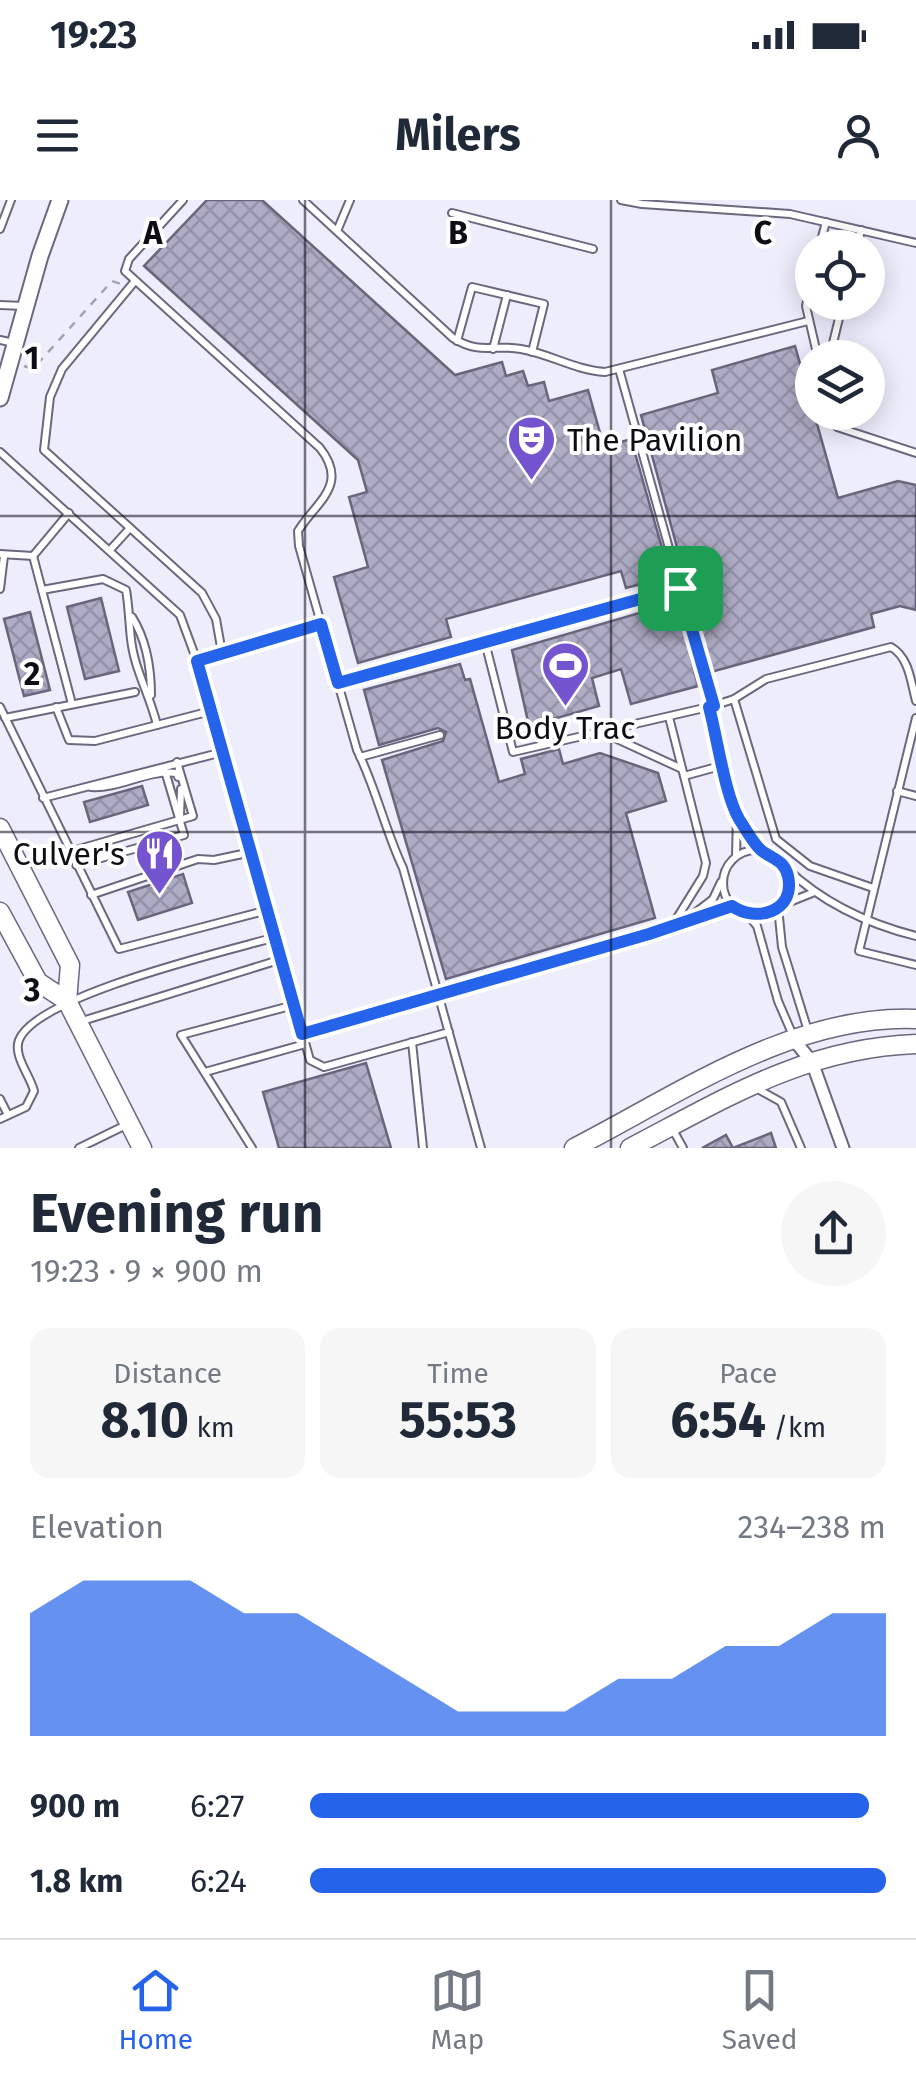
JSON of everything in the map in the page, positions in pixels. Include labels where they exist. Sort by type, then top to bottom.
[{"type":"main road","points":[[0,828],[70,965],[67,1001]]},
{"type":"main road","points":[[0,912],[38,982],[67,1001],[142,1148]]},
{"type":"main road","points":[[574,1148],[736,1064],[802,1037],[842,1027],[916,1019]]},
{"type":"main road","points":[[630,1148],[772,1074],[850,1050],[916,1044]]},
{"type":"street","points":[[0,398],[8,342],[26,306],[60,200]]},
{"type":"street","points":[[802,1037],[843,1148]]},
{"type":"lane","points":[[0,229],[11,200]]},
{"type":"lane","points":[[183,200],[129,260],[125,271],[133,284],[326,456],[332,482],[302,525],[298,538],[360,757],[388,839],[403,868],[481,1148]]},
{"type":"lane","points":[[302,200],[469,348],[532,352],[584,370],[605,372],[808,320],[814,340]]},
{"type":"lane","points":[[337,231],[350,200]]},
{"type":"lane","points":[[621,200],[771,212],[861,230]]},
{"type":"lane","points":[[452,212],[594,248]]},
{"type":"lane","points":[[824,230],[826,222]]},
{"type":"lane","points":[[885,236],[916,243]]},
{"type":"lane","points":[[133,284],[62,369],[50,398],[44,450],[202,593],[216,619],[222,654]]},
{"type":"lane","points":[[457,341],[472,287],[544,304],[532,352]]},
{"type":"lane","points":[[494,349],[506,295]]},
{"type":"lane","points":[[0,304],[26,306]]},
{"type":"lane","points":[[619,368],[711,707],[737,816],[736,857]]},
{"type":"lane","points":[[844,430],[916,452]]},
{"type":"lane","points":[[0,452],[180,615],[197,661],[310,1060],[324,1067],[449,1032]]},
{"type":"lane","points":[[34,556],[69,513]]},
{"type":"lane","points":[[110,550],[130,528]]},
{"type":"lane","points":[[0,589],[2,555],[34,556]]},
{"type":"lane","points":[[34,556],[72,704]]},
{"type":"lane","points":[[42,590],[103,580],[126,590],[132,616],[130,637],[157,725]]},
{"type":"lane","points":[[338,683],[680,588]]},
{"type":"lane","points":[[197,661],[321,624]]},
{"type":"lane","points":[[485,642],[513,752],[711,707],[734,700],[766,679],[891,647],[900,652],[906,664],[916,702]]},
{"type":"lane","points":[[5,718],[135,692]]},
{"type":"lane","points":[[734,700],[776,839],[810,866],[873,888]]},
{"type":"lane","points":[[56,707],[68,740],[96,740],[211,711]]},
{"type":"lane","points":[[0,708],[119,949],[268,910]]},
{"type":"lane","points":[[669,716],[706,863],[703,876],[672,926]]},
{"type":"lane","points":[[916,718],[858,951],[916,965]]},
{"type":"lane","points":[[603,732],[683,772],[724,765]]},
{"type":"lane","points":[[360,757],[440,735]]},
{"type":"lane","points":[[43,798],[223,752]]},
{"type":"lane","points":[[70,852],[193,816],[177,762]]},
{"type":"lane","points":[[76,865],[184,834],[180,820],[183,798],[176,772],[166,771],[106,788],[84,787]]},
{"type":"lane","points":[[897,791],[916,796]]},
{"type":"lane","points":[[737,816],[762,852]]},
{"type":"lane","points":[[91,894],[198,860],[252,852]]},
{"type":"lane","points":[[686,920],[713,899],[736,857],[746,852],[762,852],[776,858],[812,892],[865,919],[916,936]]},
{"type":"lane","points":[[784,865],[789,886],[779,906],[782,947],[802,1037]]},
{"type":"lane","points":[[724,875],[723,886],[732,906],[758,926],[778,1001],[802,1037]]},
{"type":"lane","points":[[747,914],[762,916],[812,892]]},
{"type":"lane","points":[[302,1034],[732,906]]},
{"type":"lane","points":[[0,1119],[26,1107],[34,1091],[19,1056],[22,1035],[67,1001],[276,937]]},
{"type":"lane","points":[[78,1023],[282,959]]},
{"type":"lane","points":[[252,1148],[181,1036],[294,1005]]},
{"type":"lane","points":[[412,1042],[423,1148]]},
{"type":"lane","points":[[205,1072],[305,1044]]},
{"type":"lane","points":[[750,1086],[781,1102],[801,1148]]},
{"type":"lane","points":[[0,1099],[8,1115]]},
{"type":"lane","points":[[82,1147],[128,1124]]},
{"type":"lane","points":[[671,1126],[684,1148]]},
{"type":"path","points":[[22,366],[33,369],[112,281],[133,284]]},
{"type":"building","points":[[207,200],[262,200],[455,375],[502,362],[506,376],[523,371],[528,386],[544,382],[549,401],[588,390],[604,447],[631,439],[668,569],[654,572],[656,580],[626,588],[621,571],[446,619],[451,637],[358,663],[334,577],[368,567],[349,497],[367,492],[358,460],[144,266]]},
{"type":"building","points":[[795,346],[795,430],[819,430],[838,498],[898,481],[916,485],[916,610],[900,606],[871,614],[874,627],[711,672],[641,415],[718,393],[712,370]]},
{"type":"building","points":[[101,598],[119,671],[85,679],[67,607]]},
{"type":"building","points":[[677,602],[698,686],[631,704],[621,669],[592,678],[599,706],[529,726],[512,650]]},
{"type":"building","points":[[30,612],[50,690],[24,696],[4,619]]},
{"type":"building","points":[[460,664],[465,680],[470,679],[499,782],[525,774],[521,759],[559,749],[563,764],[600,753],[658,773],[666,801],[626,813],[655,918],[446,979],[382,760],[443,741],[446,732],[438,728],[379,745],[364,690]]},
{"type":"building","points":[[142,786],[148,805],[90,822],[84,802]]},
{"type":"building","name":"Culver's","points":[[183,874],[192,903],[138,920],[128,892]]},
{"type":"building","points":[[366,1063],[391,1148],[279,1148],[263,1092]]},
{"type":"building","points":[[771,1133],[776,1148],[733,1148]]},
{"type":"building","points":[[726,1135],[733,1148],[702,1148]]},
{"type":"place","name":"The Pavilion","points":[[532,482]]},
{"type":"place","name":"Body Trac","points":[[565,708]]},
{"type":"place","name":"Culver's","points":[[160,896]]},
{"type":"route","points":[[680,588],[714,706],[709,707],[737,816],[762,852],[784,865],[788,875],[789,886],[781,905],[762,916],[752,916],[732,906],[649,934],[302,1034],[197,661],[321,624],[338,683],[680,588]]}]
